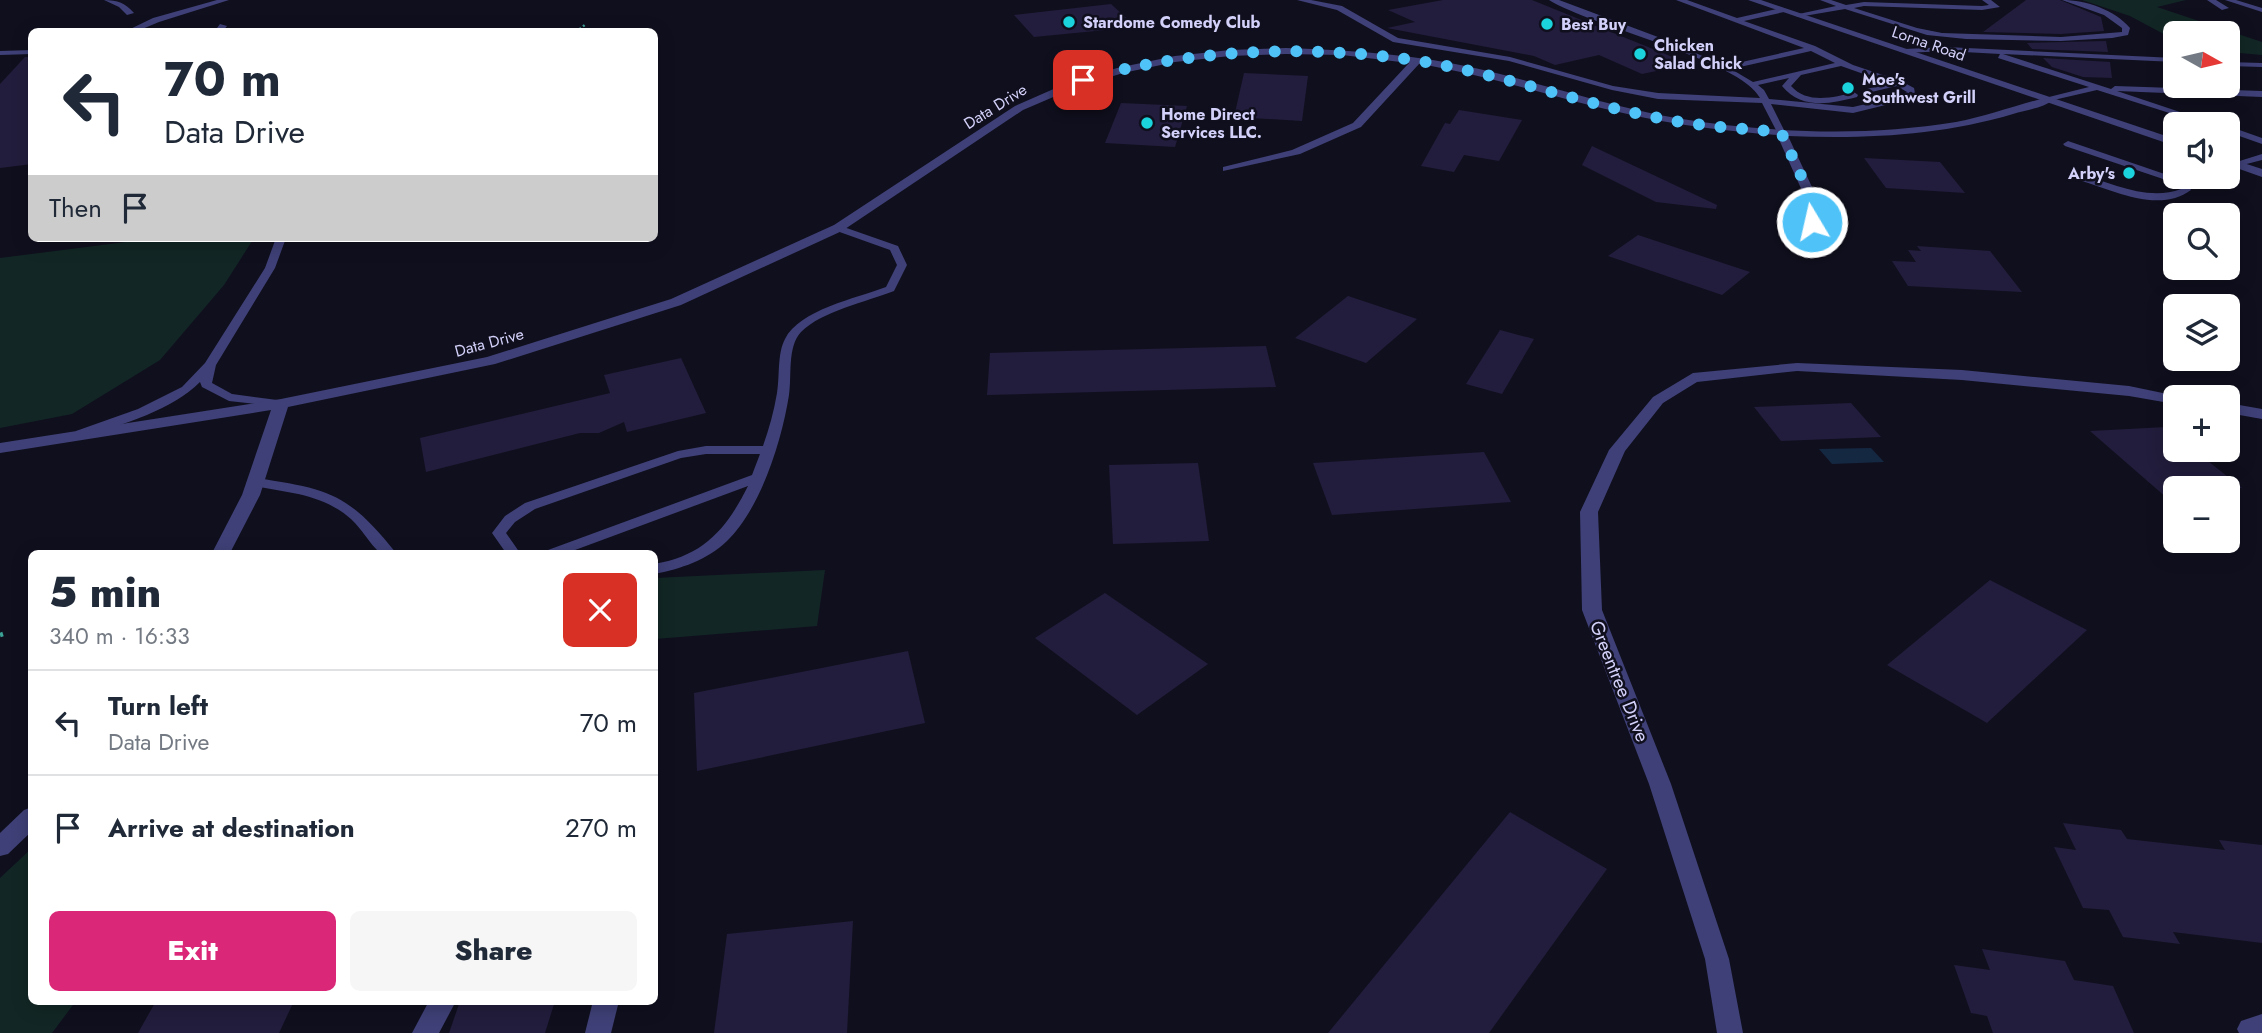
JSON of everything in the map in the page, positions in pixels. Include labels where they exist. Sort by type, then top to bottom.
[{"type":"street","name":"Lorna Road","points":[[1752,0],[2163,139]]},
{"type":"street","name":"Data Drive","points":[[0,448],[281,404],[490,361],[676,302],[838,228],[1019,108],[1050,92],[1114,71],[1186,58],[1234,54],[1329,53],[1416,61],[1450,66],[1676,121],[1781,132],[1905,132],[1957,125],[2049,100]]},
{"type":"street","points":[[1227,169],[1296,152],[1357,125],[1416,61]]},
{"type":"street","points":[[1781,132],[1814,204],[1812,222]]},
{"type":"street","points":[[2240,165],[2262,173]]},
{"type":"street","name":"Greentree Drive","points":[[1730,1033],[1717,959],[1660,784],[1592,610],[1589,512],[1616,450],[1658,400],[1693,378],[1797,367],[1962,375],[2129,391],[2163,397]]},
{"type":"street","points":[[222,550],[256,482],[281,404]]},
{"type":"street","points":[[2240,410],[2262,414]]},
{"type":"street","points":[[0,847],[28,820]]},
{"type":"street","points":[[425,1033],[441,1005]]},
{"type":"street","points":[[598,1033],[605,1005]]},
{"type":"street","points":[[2252,1033],[2250,1029],[2262,1026]]},
{"type":"lane","points":[[108,0],[122,5],[130,13]]},
{"type":"lane","points":[[137,28],[225,0]]},
{"type":"lane","points":[[1301,0],[1339,8],[1396,40],[1510,59],[1612,88],[1684,99],[1766,101],[1853,110],[1903,98],[1911,93],[1911,90],[1898,83],[1843,64],[1812,48],[1680,0]]},
{"type":"lane","points":[[1553,0],[1724,68],[1753,84],[1766,101],[1781,132]]},
{"type":"lane","points":[[1824,0],[1930,34],[2087,40],[2118,37],[2125,33],[2123,22],[2066,0]]},
{"type":"lane","points":[[1798,15],[1878,4],[1982,8],[1996,6],[1986,0]]},
{"type":"lane","points":[[2211,0],[2262,10]]},
{"type":"lane","points":[[1737,20],[1781,10]]},
{"type":"lane","points":[[1724,68],[1812,48]]},
{"type":"lane","points":[[1905,51],[1946,48],[2163,59]]},
{"type":"lane","points":[[1983,50],[2174,112]]},
{"type":"lane","points":[[0,53],[28,52]]},
{"type":"lane","points":[[1753,84],[1843,64]]},
{"type":"lane","points":[[2240,64],[2262,65]]},
{"type":"lane","points":[[1800,72],[1786,86],[1795,96],[1826,102],[1854,96]]},
{"type":"lane","points":[[1870,91],[1898,83]]},
{"type":"lane","points":[[2049,100],[2099,88],[2262,94]]},
{"type":"lane","points":[[2240,134],[2262,141]]},
{"type":"lane","points":[[2068,144],[2182,183],[2186,190],[2168,197],[2141,196],[2078,177]]},
{"type":"lane","points":[[2240,161],[2262,157]]},
{"type":"lane","points":[[658,568],[699,555],[728,531],[748,498],[781,404],[791,337],[815,315],[858,303],[890,289],[902,265],[894,248],[838,228]]},
{"type":"lane","points":[[75,436],[142,412],[186,390],[210,365],[270,268],[280,242]]},
{"type":"lane","points":[[210,365],[206,384],[229,397],[281,404]]},
{"type":"lane","points":[[511,550],[499,533],[510,519],[530,506],[678,455],[706,450],[767,450]]},
{"type":"lane","points":[[561,550],[756,478]]},
{"type":"lane","points":[[256,482],[299,488],[335,498],[358,518],[384,550]]},
{"type":"path","points":[[581,28],[586,24]]},
{"type":"green space","points":[[2082,0],[2186,0],[2157,7],[2199,21],[2163,21],[2163,34],[2130,16]]},
{"type":"green space","points":[[2240,35],[2262,42],[2262,55],[2240,53]]},
{"type":"green space","points":[[126,242],[251,242],[224,285],[160,360],[72,414],[0,428],[0,258]]},
{"type":"green space","points":[[825,570],[817,626],[658,639],[658,578]]},
{"type":"green space","points":[[28,852],[28,1005],[73,1005],[52,1033],[0,1033],[0,878]]},
{"type":"water","points":[[1871,448],[1884,462],[1832,464],[1819,449]]},
{"type":"building","points":[[1443,0],[1532,0],[1690,64],[1642,74],[1599,55],[1555,65],[1534,56],[1387,28],[1415,22],[1388,10]]},
{"type":"building","points":[[2026,0],[2060,0],[2101,17],[2104,31],[2061,34],[1983,32]]},
{"type":"building","name":"Stardome Comedy Club","points":[[1111,4],[1136,27],[1034,37],[1014,15]]},
{"type":"building","points":[[2106,41],[2108,52],[2032,49],[2027,43]]},
{"type":"building","points":[[28,57],[28,164],[0,168],[0,84]]},
{"type":"building","points":[[2043,58],[2110,62],[2112,78],[2083,77],[2052,67]]},
{"type":"building","points":[[1244,73],[1308,76],[1302,121],[1234,117]]},
{"type":"building","points":[[1121,103],[1187,106],[1175,147],[1105,143]]},
{"type":"building","points":[[1459,110],[1522,120],[1499,161],[1464,155],[1454,172],[1421,166],[1445,123],[1450,124]]},
{"type":"building","points":[[1592,146],[1717,205],[1716,209],[1656,202],[1582,165]]},
{"type":"building","points":[[1864,158],[1940,162],[1965,193],[1886,188]]},
{"type":"building","points":[[1638,235],[1750,272],[1722,295],[1608,256]]},
{"type":"building","points":[[1917,246],[1990,251],[2022,292],[1908,286],[1892,261],[1916,262],[1908,250],[1921,251]]},
{"type":"building","points":[[1348,296],[1417,319],[1366,363],[1295,338]]},
{"type":"building","points":[[1500,330],[1534,339],[1502,394],[1466,384]]},
{"type":"building","points":[[1266,346],[1276,387],[987,395],[990,353]]},
{"type":"building","points":[[681,358],[706,413],[627,432],[624,422],[599,433],[580,433],[426,472],[420,438],[610,393],[604,375]]},
{"type":"building","points":[[1851,403],[1881,437],[1781,441],[1754,407]]},
{"type":"building","points":[[2163,427],[2163,462],[2209,462],[2227,476],[2163,476],[2163,495],[2090,431]]},
{"type":"building","points":[[1484,452],[1511,502],[1332,515],[1313,463]]},
{"type":"building","points":[[1198,463],[1209,541],[1113,544],[1109,465]]},
{"type":"building","points":[[1990,580],[2087,630],[1987,723],[1887,665]]},
{"type":"building","points":[[1105,593],[1208,664],[1137,715],[1035,638]]},
{"type":"building","points":[[908,651],[925,723],[697,771],[694,693]]},
{"type":"building","points":[[1510,812],[1607,869],[1489,1033],[1328,1033]]},
{"type":"building","points":[[2063,823],[2121,830],[2127,839],[2225,850],[2219,840],[2262,845],[2262,943],[2173,932],[2180,944],[2123,937],[2109,910],[2083,908],[2054,847],[2076,850]]},
{"type":"building","points":[[853,921],[847,1033],[714,1033],[727,934]]},
{"type":"building","points":[[1982,949],[2065,961],[2074,980],[2113,986],[2134,1033],[1993,1033],[1987,1016],[1971,1013],[1954,965],[1990,970]]},
{"type":"building","points":[[154,1005],[292,1005],[279,1033],[138,1033]]},
{"type":"building","points":[[459,1005],[554,1005],[545,1033],[449,1033]]},
{"type":"place","name":"Stardome Comedy Club","points":[[1069,22]]},
{"type":"place","name":"Best Buy","points":[[1547,24]]},
{"type":"place","name":"Chicken Salad Chick","points":[[1640,54]]},
{"type":"place","name":"Moe's Southwest Grill","points":[[1848,88]]},
{"type":"place","name":"Home Direct Services LLC.","points":[[1147,123]]},
{"type":"place","name":"Arby's","points":[[2129,173]]},
{"type":"route","points":[[1083,80],[1148,64],[1234,54],[1329,53],[1450,66],[1676,121],[1781,132],[1814,204],[1812,222]]}]
